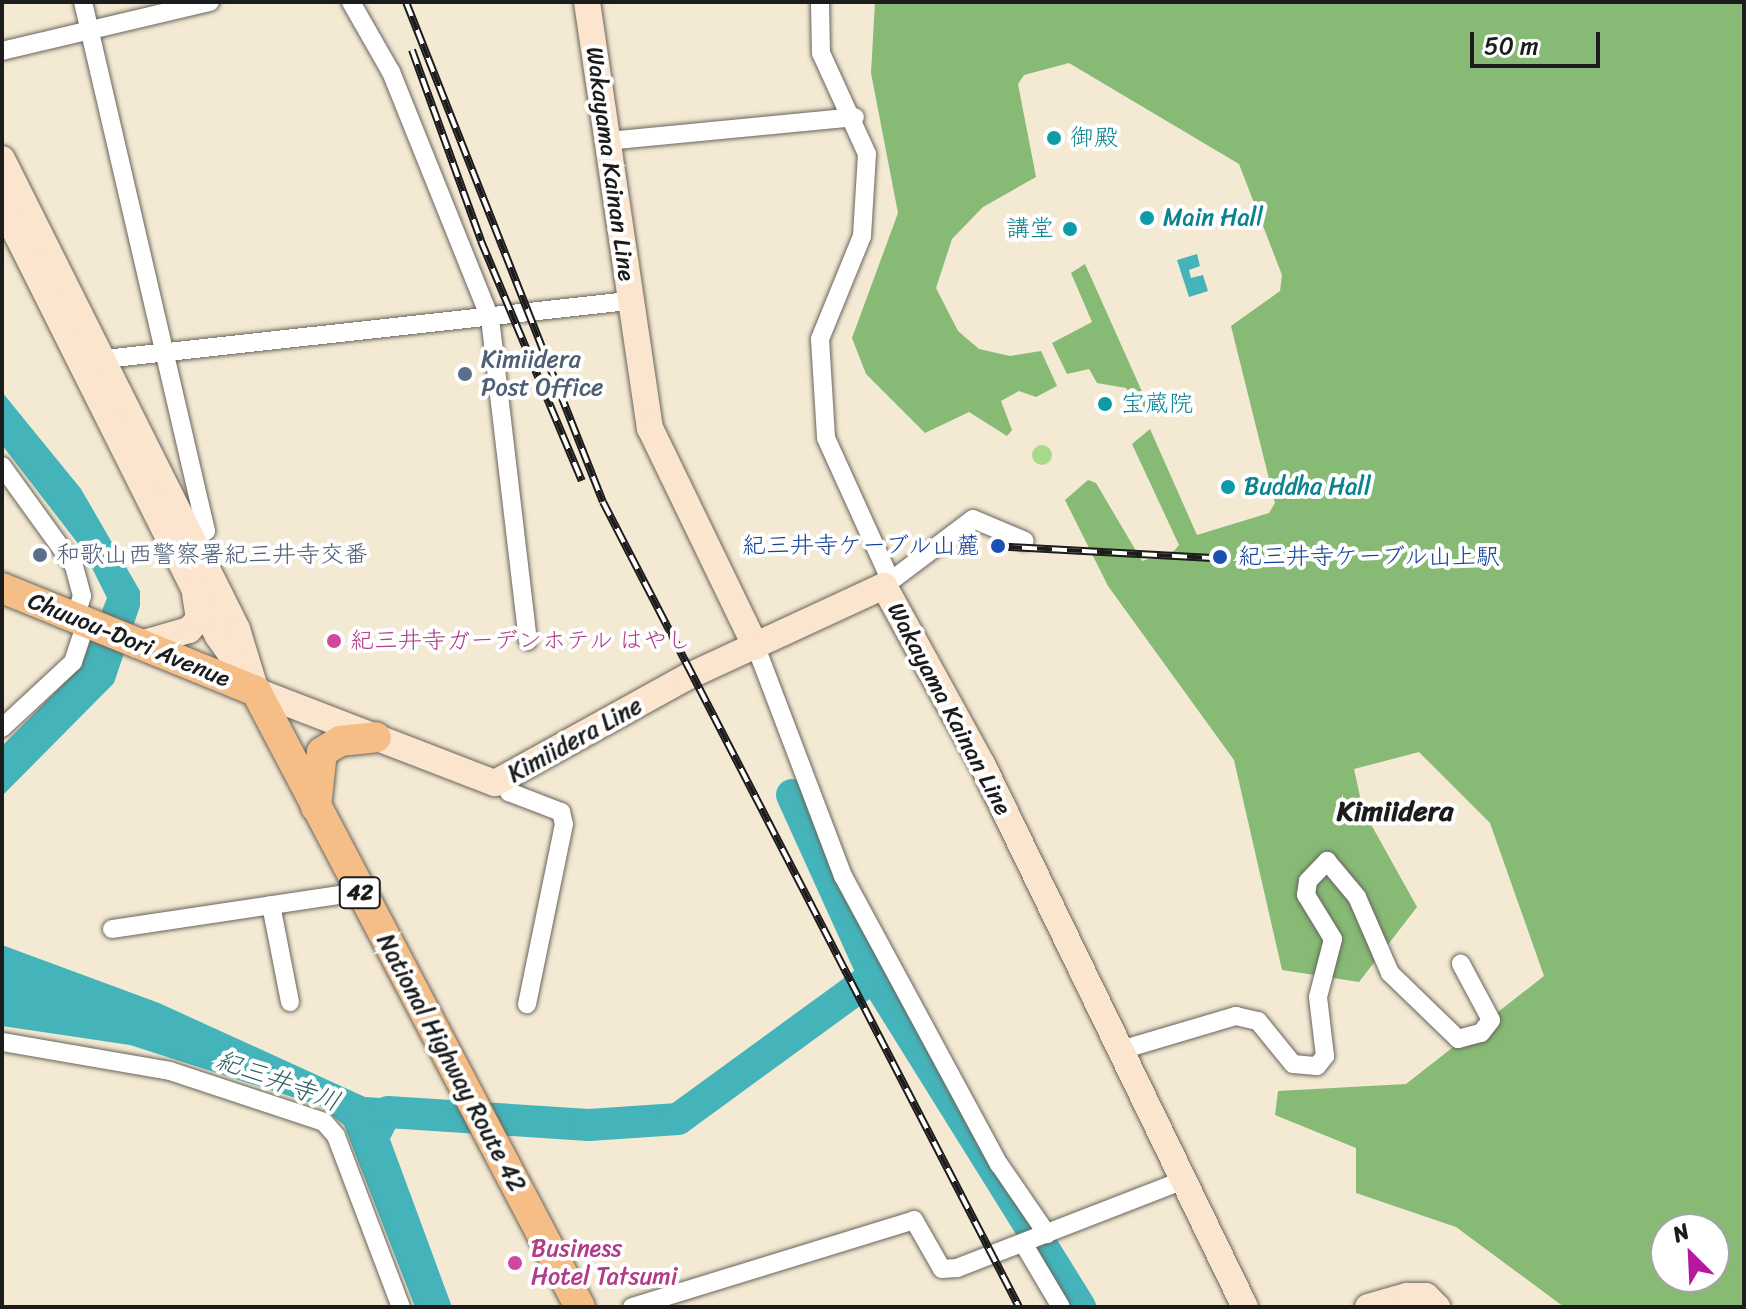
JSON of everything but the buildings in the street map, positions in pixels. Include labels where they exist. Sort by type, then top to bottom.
[{"type":"highway","name":"Chuuou-Dori Avenue","points":[[2,588],[256,691]]},
{"type":"highway","name":"National Highway Route 42","points":[[256,691],[359,892],[580,1307]]},
{"type":"highway","points":[[316,810],[322,752],[340,741],[376,737]]},
{"type":"main road","name":"Wakayama Kainan Line","points":[[587,2],[650,428],[756,647],[888,583],[982,765],[1245,1307]]},
{"type":"main road","points":[[2,159],[191,583],[256,691]]},
{"type":"main road","points":[[2,205],[191,540],[237,629],[256,691]]},
{"type":"main road","points":[[137,645],[174,639],[194,625],[199,614],[191,583]]},
{"type":"main road","name":"Kimiidera Line","points":[[256,691],[483,782],[505,779],[756,647]]},
{"type":"main road","points":[[1368,1307],[1407,1296],[1426,1296],[1437,1307]]},
{"type":"street","points":[[83,2],[206,531],[191,540]]},
{"type":"street","points":[[2,51],[210,2]]},
{"type":"street","points":[[351,2],[391,72],[490,318],[528,641]]},
{"type":"street","points":[[820,2],[821,53],[866,138],[866,207],[818,355],[831,461],[888,583],[973,519],[1025,541]]},
{"type":"street","points":[[607,141],[855,117]]},
{"type":"street","points":[[94,368],[165,353],[629,301]]},
{"type":"street","points":[[2,466],[74,566],[85,623],[73,662],[2,728]]},
{"type":"street","points":[[756,647],[843,876],[999,1164],[1047,1234]]},
{"type":"street","points":[[505,779],[509,792],[561,812],[564,824],[527,1004]]},
{"type":"street","points":[[1121,1050],[1236,1016],[1258,1021],[1293,1064],[1317,1066],[1325,1056],[1318,997],[1333,939],[1306,895],[1308,881],[1327,861],[1357,897],[1390,973],[1458,1039],[1481,1033],[1491,1020],[1461,964]]},
{"type":"street","points":[[112,929],[359,892]]},
{"type":"street","points":[[271,905],[290,1002]]},
{"type":"street","points":[[2,1042],[170,1071],[324,1122],[336,1136],[401,1307]]},
{"type":"street","points":[[632,1307],[914,1220],[942,1269],[1023,1243],[1184,1180]]},
{"type":"street","points":[[1023,1243],[1061,1307]]},
{"type":"green space","points":[[875,2],[1744,2],[1744,1307],[1564,1307],[1456,1227],[1356,1193],[1356,1148],[1275,1115],[1278,1091],[1406,1084],[1544,976],[1490,823],[1419,752],[1354,769],[1363,810],[1417,907],[1359,982],[1282,970],[1234,760],[1108,586],[1065,500],[1088,480],[1096,483],[1142,561],[1174,551],[1179,545],[1132,444],[1150,429],[1197,535],[1269,513],[1275,503],[1231,326],[1280,291],[1282,275],[1239,164],[1069,63],[1024,75],[1018,84],[1036,177],[983,207],[952,239],[936,288],[958,331],[979,349],[1010,356],[1041,351],[1057,386],[1036,397],[1019,391],[1001,401],[1012,430],[1007,436],[969,412],[925,433],[866,374],[852,338],[898,213],[871,73]]},
{"type":"green space","points":[[1085,264],[1148,405],[1143,412],[1126,388],[1097,383],[1089,369],[1067,374],[1052,343],[1092,322],[1071,273]]},
{"type":"green space","points":[[1042,445],[1049,448],[1052,455],[1049,462],[1042,465],[1035,462],[1032,455],[1035,448]]},
{"type":"water","points":[[1197,254],[1200,266],[1189,270],[1191,278],[1203,275],[1208,291],[1189,297],[1177,260]]},
{"type":"water","points":[[2,392],[81,489],[140,591],[140,606],[114,683],[2,796],[2,746],[79,668],[107,598],[83,550],[2,445]]},
{"type":"water","name":"紀三井寺川","points":[[2,945],[159,1003],[365,1097],[427,1101],[431,1126],[396,1127],[390,1139],[452,1307],[415,1307],[344,1125],[320,1106],[130,1045],[2,1026]]},
{"type":"waterway","points":[[792,795],[874,976],[1080,1307]]},
{"type":"waterway","points":[[388,1112],[589,1125],[678,1119],[874,976]]},
{"type":"railway","points":[[406,2],[603,502],[1019,1307]]},
{"type":"railway","points":[[412,50],[481,241],[582,481]]},
{"type":"railway","points":[[992,546],[1217,558]]},
{"type":"place","name":"御殿","points":[[1054,138]]},
{"type":"place","name":"Main Hall","points":[[1147,218]]},
{"type":"place","name":"講堂","points":[[1070,229]]},
{"type":"place","name":"Kimiidera Post Office","points":[[465,374]]},
{"type":"place","name":"宝蔵院","points":[[1105,404]]},
{"type":"place","name":"Buddha Hall","points":[[1228,487]]},
{"type":"place","name":"紀三井寺ケーブル山麓","points":[[998,546]]},
{"type":"place","name":"和歌山西警察署紀三井寺交番","points":[[40,555]]},
{"type":"place","name":"紀三井寺ケーブル山上駅","points":[[1220,557]]},
{"type":"place","name":"紀三井寺ガーデンホテル はやし","points":[[334,641]]},
{"type":"place","name":"Business Hotel Tatsumi","points":[[515,1263]]},
{"type":"district","name":"Kimiidera","points":[[1395,811]]}]
